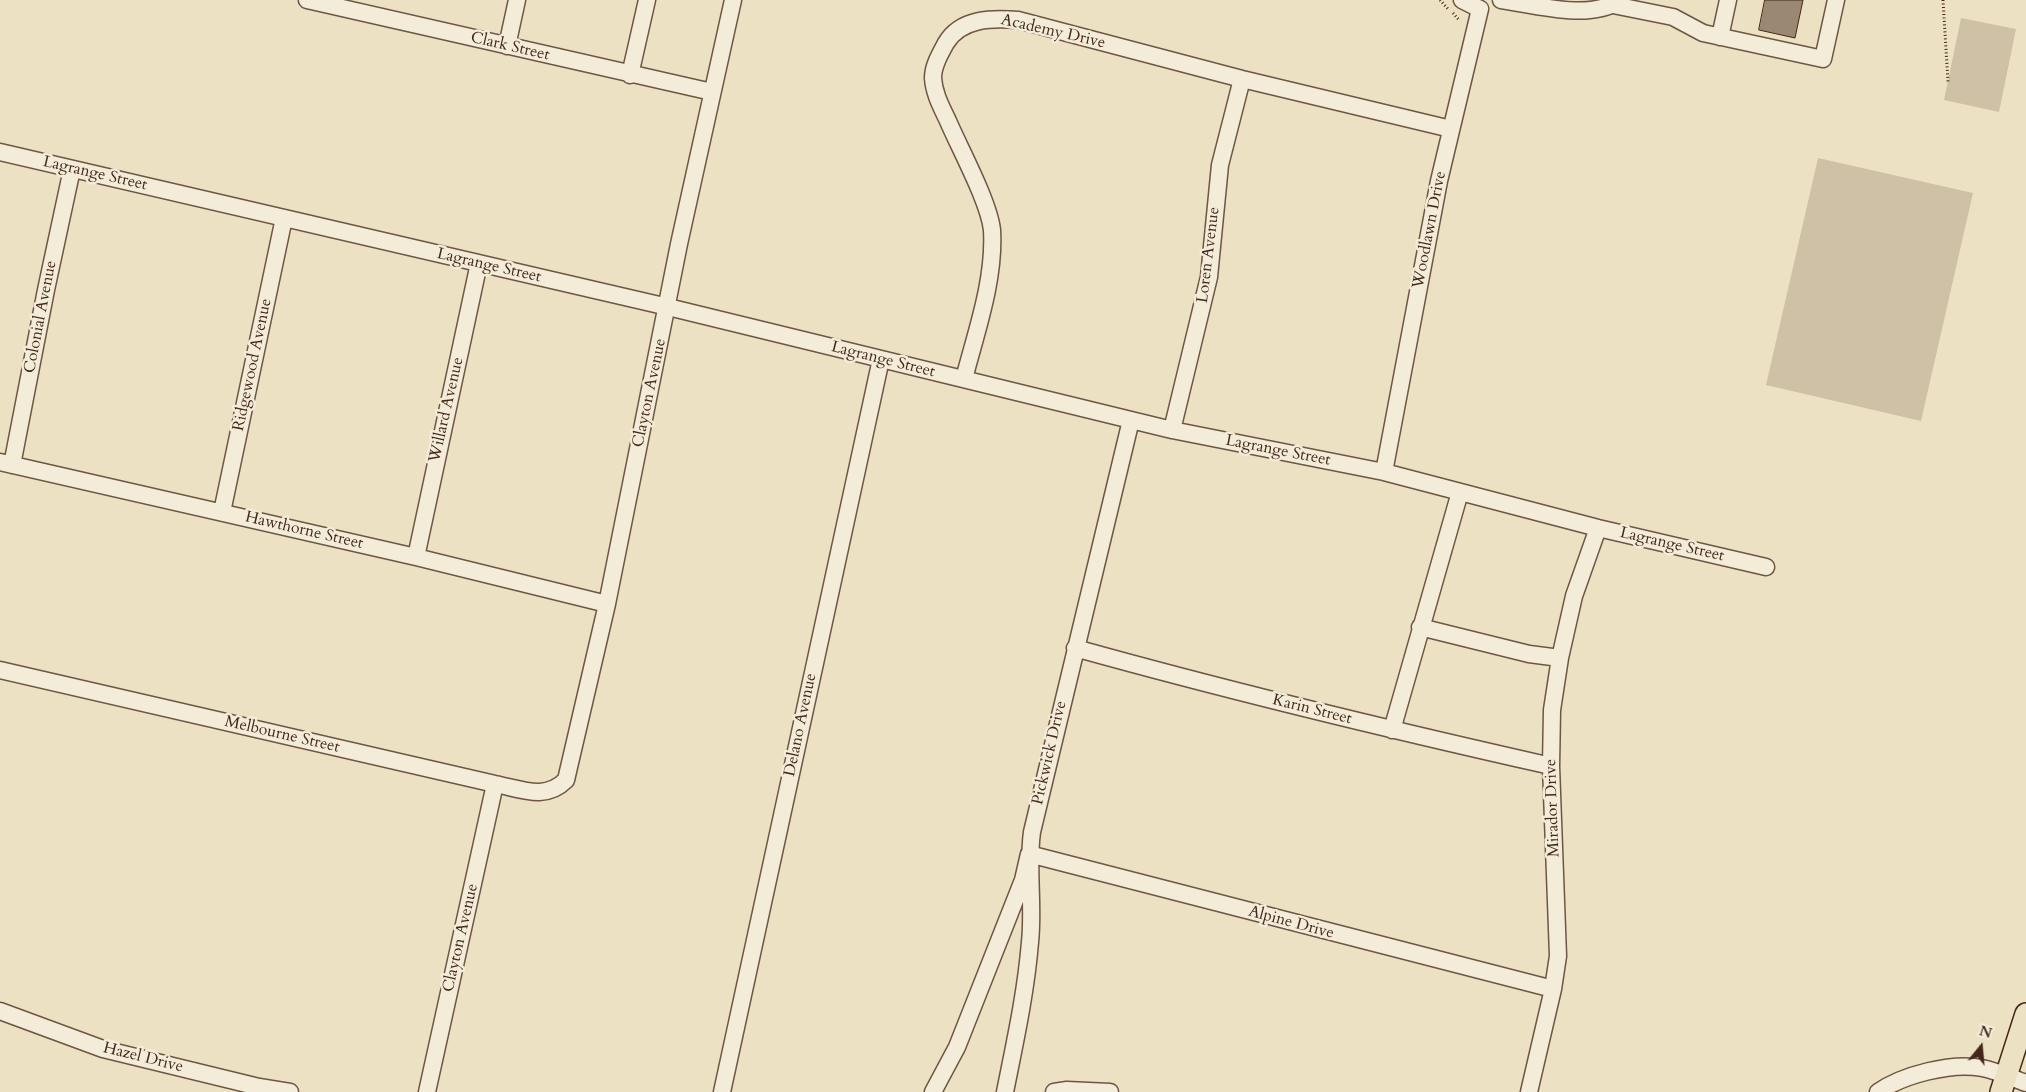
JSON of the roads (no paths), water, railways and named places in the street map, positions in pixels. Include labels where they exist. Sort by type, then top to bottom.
[{"type":"main road","points":[[2011,1084],[2026,1014]]},
{"type":"street","name":"Clark Street","points":[[307,0],[366,7],[506,46],[712,92]]},
{"type":"street","points":[[506,46],[517,0]]},
{"type":"street","points":[[630,75],[647,0]]},
{"type":"street","name":"Clayton Avenue","points":[[562,785],[566,780],[607,604],[668,307],[679,244],[733,0]]},
{"type":"street","points":[[1462,0],[1480,9],[1495,0]]},
{"type":"street","points":[[1502,0],[1586,12],[1616,2],[1673,16],[1704,33],[1824,59],[1836,0]]},
{"type":"street","points":[[1720,37],[1728,0]]},
{"type":"street","name":"Woodlawn Drive","points":[[1384,472],[1451,130],[1480,9]]},
{"type":"street","name":"Academy Drive","points":[[964,380],[987,283],[992,250],[992,228],[979,190],[937,98],[933,78],[938,57],[949,38],[968,24],[989,18],[1018,20],[1242,79],[1451,130]]},
{"type":"street","name":"Loren Avenue","points":[[1172,430],[1209,276],[1214,203],[1220,165],[1242,79]]},
{"type":"street","name":"Lagrange Street","points":[[0,152],[668,307],[1172,430],[1384,472],[1598,528],[1766,567]]},
{"type":"street","name":"Colonial Avenue","points":[[6,464],[72,169]]},
{"type":"street","name":"Ridgewood Avenue","points":[[222,512],[284,218]]},
{"type":"street","name":"Willard Avenue","points":[[416,557],[479,263]]},
{"type":"street","name":"Delano Avenue","points":[[722,1092],[881,359]]},
{"type":"street","name":"Pickwick Drive","points":[[1005,1092],[1025,989],[1031,940],[1029,854],[1032,832],[1131,420]]},
{"type":"street","name":"Hawthorne Street","points":[[6,464],[416,557],[607,604]]},
{"type":"street","points":[[1392,730],[1460,492]]},
{"type":"street","name":"Mirador Drive","points":[[1529,1092],[1553,989],[1558,956],[1551,766],[1552,710],[1560,658],[1574,596],[1598,528]]},
{"type":"street","points":[[1420,627],[1529,654],[1560,658]]},
{"type":"street","name":"Karin Street","points":[[1075,648],[1392,730],[1551,766]]},
{"type":"street","name":"Melbourne Street","points":[[0,670],[543,794],[562,785]]},
{"type":"street","name":"Clayton Avenue","points":[[427,1092],[495,784]]},
{"type":"street","points":[[933,1092],[957,1047],[968,1020],[1022,880],[1029,854]]},
{"type":"street","name":"Alpine Drive","points":[[1029,854],[1553,989]]},
{"type":"street","name":"Hazel Drive","points":[[0,1011],[103,1049],[259,1087],[290,1092]]},
{"type":"street","points":[[1878,1092],[1906,1077],[1946,1068],[1981,1068],[2011,1084]]},
{"type":"street","points":[[1054,1092],[1110,1092]]}]
